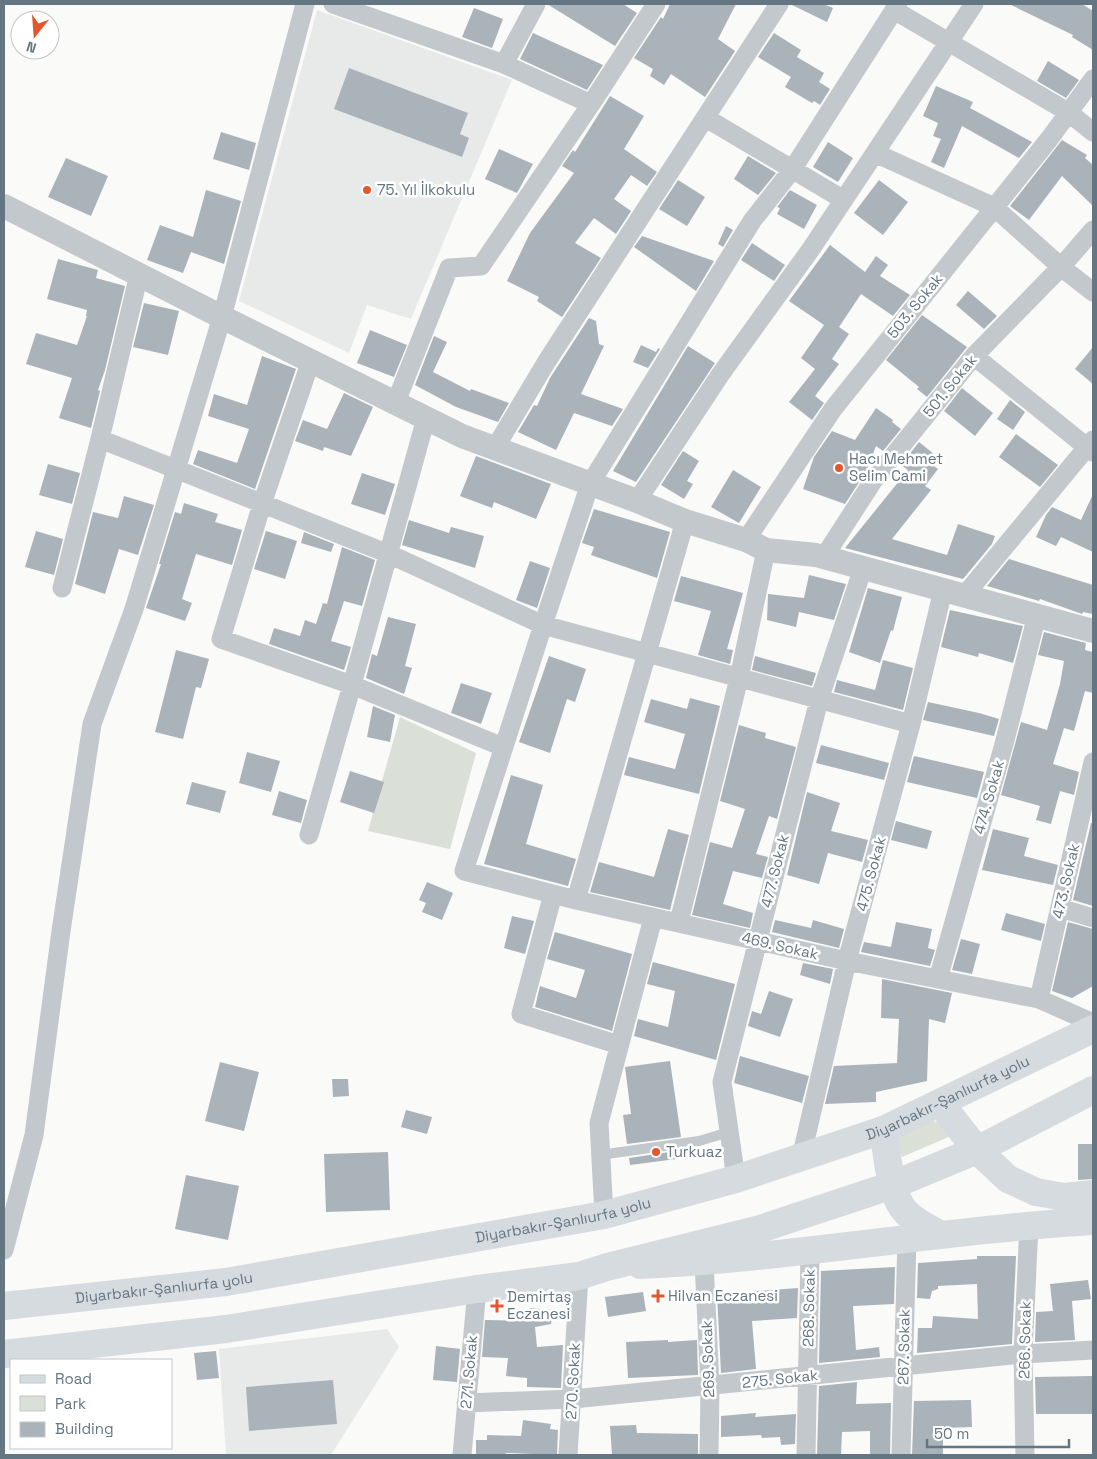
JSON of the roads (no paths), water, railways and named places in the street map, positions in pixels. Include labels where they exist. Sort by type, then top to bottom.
[{"type":"main road","name":"Diyarbakır-Şanlıurfa yolu","points":[[4,1306],[226,1282],[604,1216],[736,1179],[883,1130],[1093,1030]]},
{"type":"main road","points":[[4,1354],[226,1329],[477,1289],[579,1276],[607,1267],[760,1229],[893,1185],[977,1150],[1093,1090]]},
{"type":"main road","points":[[940,1103],[977,1150],[1008,1179],[1036,1192],[1064,1197],[1093,1194]]},
{"type":"main road","points":[[883,1130],[893,1185],[904,1209],[917,1222],[939,1234]]},
{"type":"main road","points":[[607,1267],[704,1262],[1029,1224],[1093,1221]]},
{"type":"street","points":[[4,1250],[34,1135],[61,930],[92,724],[134,609],[222,317],[305,4]]},
{"type":"street","points":[[333,4],[504,64],[591,104]]},
{"type":"street","points":[[504,64],[536,4]]},
{"type":"street","points":[[396,402],[449,268],[482,266],[656,4]]},
{"type":"street","points":[[495,448],[547,361],[779,4]]},
{"type":"street","points":[[637,501],[720,376],[844,200],[950,43],[974,4]]},
{"type":"street","points":[[310,360],[262,504],[221,639],[352,685],[503,747],[590,484],[752,221],[792,170],[896,7],[950,43],[1068,112],[1093,132]]},
{"type":"street","name":"503. Sokak","points":[[756,545],[833,409],[1093,79]]},
{"type":"street","points":[[706,118],[844,200]]},
{"type":"street","points":[[875,154],[994,207],[1061,267],[1093,292]]},
{"type":"street","points":[[4,206],[462,436],[637,501],[685,521],[756,545],[824,557],[1093,631]]},
{"type":"street","name":"501. Sokak","points":[[824,557],[873,481],[974,356],[1061,267],[1093,230]]},
{"type":"street","points":[[62,588],[140,274]]},
{"type":"street","points":[[954,593],[1091,447],[974,356]]},
{"type":"street","points":[[309,835],[426,418]]},
{"type":"street","points":[[100,439],[389,554],[543,625],[911,724]]},
{"type":"street","points":[[576,900],[685,521]]},
{"type":"street","points":[[679,922],[739,678],[756,545]]},
{"type":"street","name":"477. Sokak","points":[[736,1179],[722,1082],[820,700],[862,568]]},
{"type":"street","name":"475. Sokak","points":[[801,1158],[847,961],[911,724],[954,593]]},
{"type":"street","name":"474. Sokak","points":[[938,979],[1004,744],[1037,616]]},
{"type":"street","name":"469. Sokak","points":[[503,747],[464,871],[653,918],[679,922],[847,961],[1039,1000],[1093,1023]]},
{"type":"street","name":"473. Sokak","points":[[1039,1000],[1091,782],[1093,762]]},
{"type":"street","points":[[553,894],[521,1014],[619,1046]]},
{"type":"street","points":[[1060,908],[1093,918]]},
{"type":"street","points":[[604,1216],[599,1123],[653,918]]},
{"type":"street","name":"266. Sokak","points":[[1025,1455],[1023,1354],[1029,1224]]},
{"type":"street","name":"267. Sokak","points":[[901,1455],[907,1238]]},
{"type":"street","name":"268. Sokak","points":[[806,1455],[810,1251]]},
{"type":"street","name":"269. Sokak","points":[[704,1262],[710,1386],[709,1455]]},
{"type":"street","name":"270. Sokak","points":[[568,1455],[579,1276]]},
{"type":"street","name":"271. Sokak","points":[[462,1455],[477,1289]]},
{"type":"street","name":"275. Sokak","points":[[466,1403],[572,1399],[808,1377],[1023,1354],[1093,1350]]},
{"type":"lane","points":[[600,1155],[700,1140],[729,1132]]},
{"type":"place","name":"75. Yıl İlkokulu","points":[[367,190]]},
{"type":"place","name":"Hacı Mehmet Selim Cami","points":[[839,468]]},
{"type":"place","name":"Turkuaz","points":[[656,1152]]},
{"type":"place","name":"Hilvan Eczanesi","points":[[658,1296]]},
{"type":"place","name":"Demirtaş Eczanesi","points":[[497,1306]]}]
